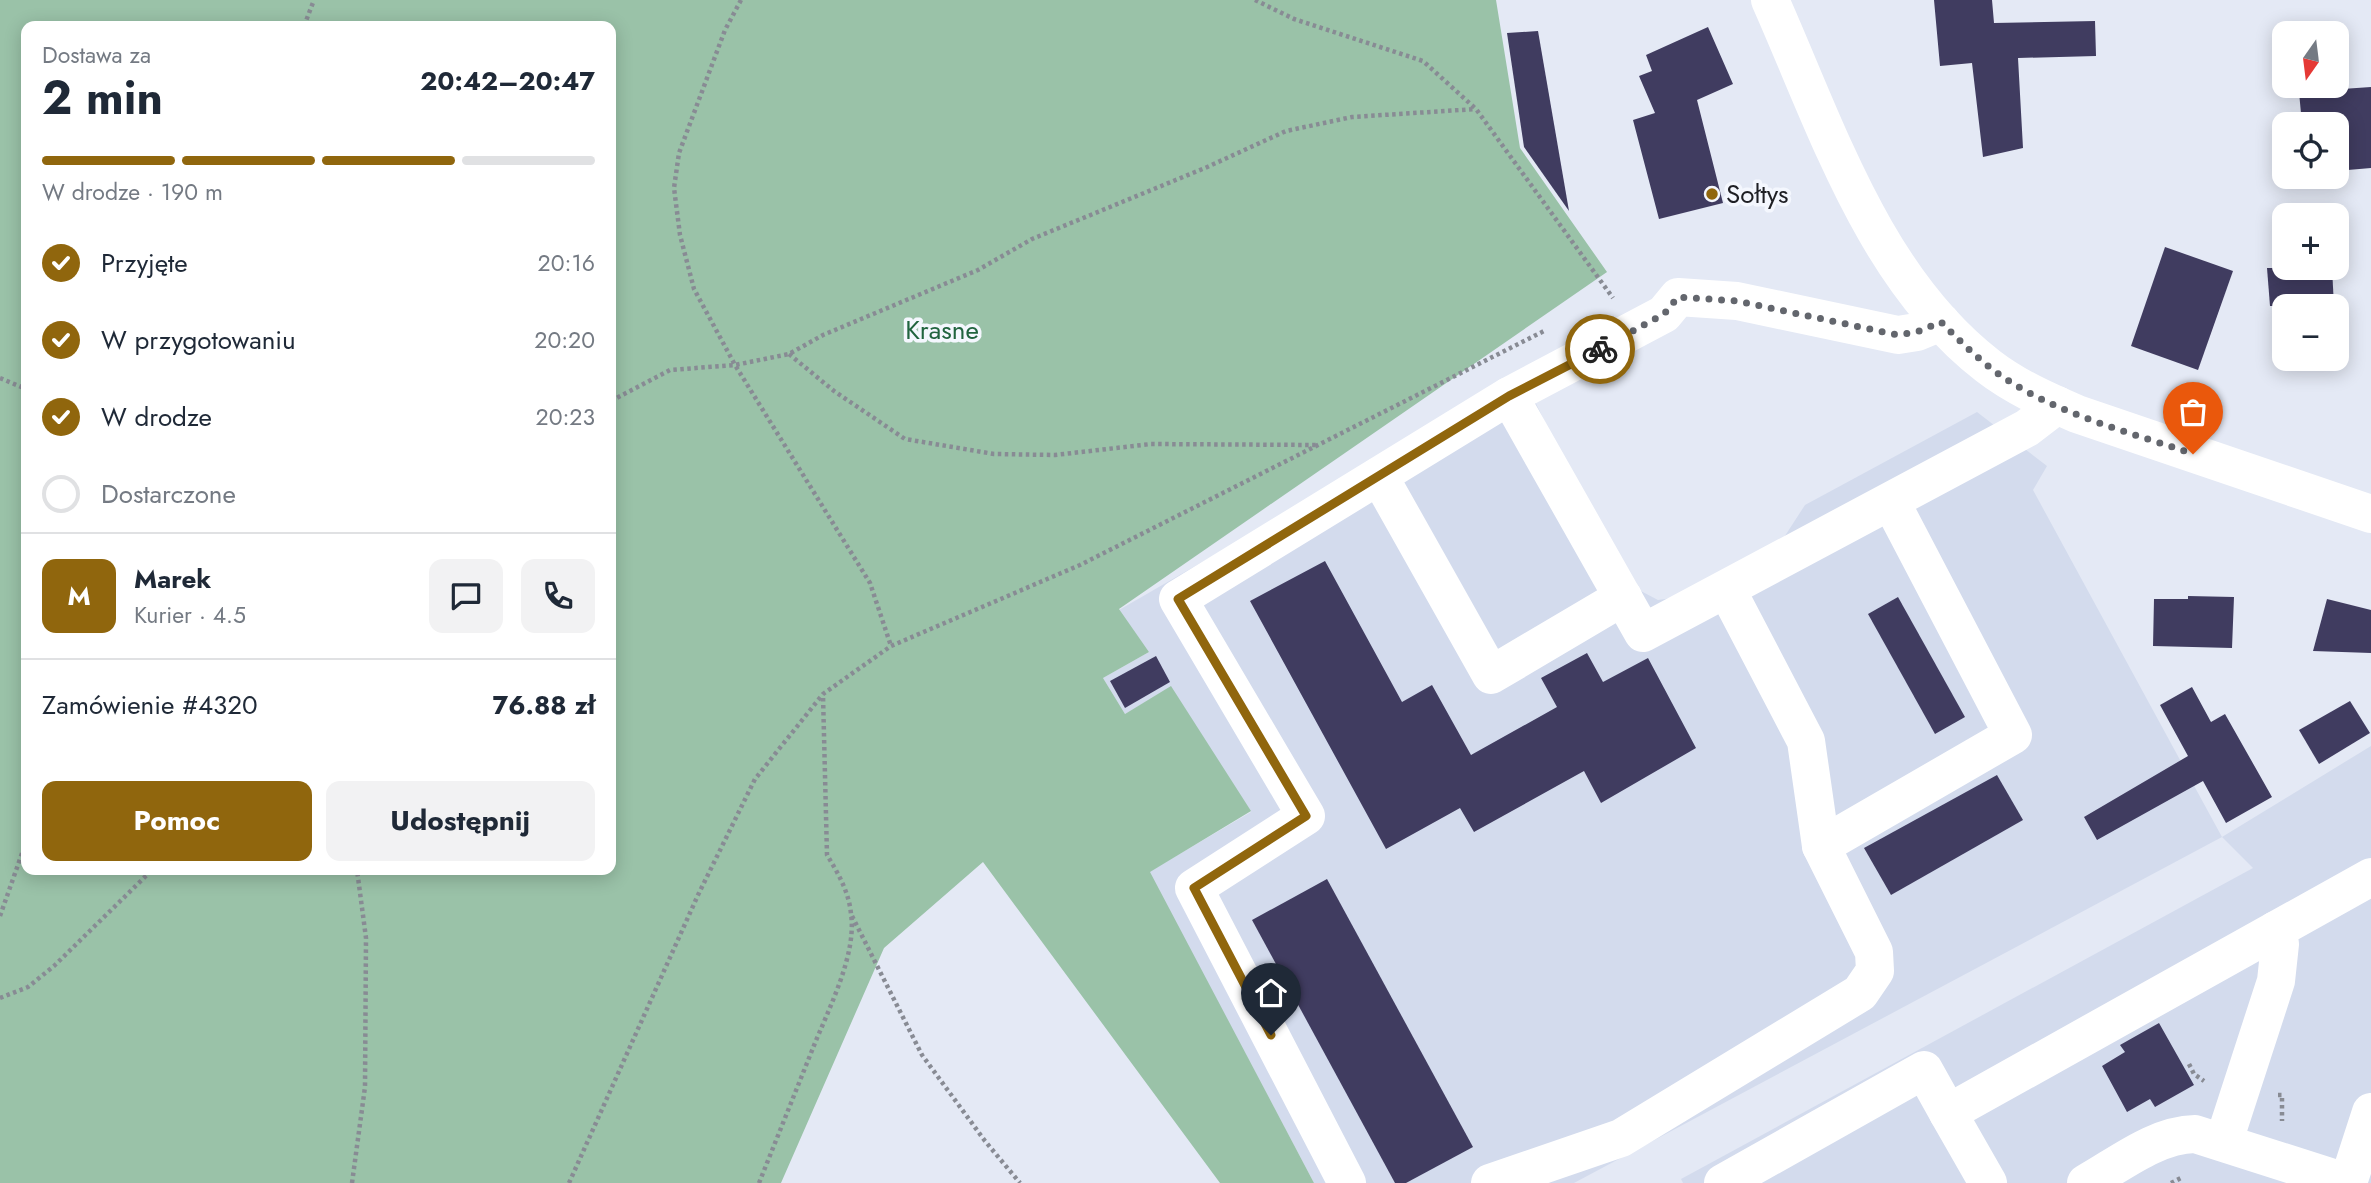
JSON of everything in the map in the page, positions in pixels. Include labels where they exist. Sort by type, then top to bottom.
[{"type":"street","points":[[1770,0],[1875,231],[1915,291],[1941,322],[1988,366],[2057,405],[2371,514]]},
{"type":"street","points":[[1347,1183],[1194,888],[1306,816],[1178,599],[1509,396],[1664,314],[1678,297],[1737,301],[1898,335],[1917,332],[1941,322]]},
{"type":"street","points":[[1509,396],[1643,633],[2028,428],[2057,405]]},
{"type":"street","points":[[1379,476],[1491,675],[1623,597]]},
{"type":"street","points":[[1821,846],[2013,735],[1891,502]]},
{"type":"street","points":[[1490,1183],[1622,1138],[1860,993],[1875,971],[1874,952],[1821,846],[1806,741],[1727,590]]},
{"type":"street","points":[[1948,1113],[2371,877],[2371,870]]},
{"type":"street","points":[[2224,1141],[2276,981],[2280,944],[2276,930]]},
{"type":"street","points":[[1723,1183],[1924,1070],[1988,1183]]},
{"type":"street","points":[[2086,1183],[2162,1140],[2177,1134],[2195,1133],[2349,1183],[2371,1112]]},
{"type":"path","points":[[306,21],[314,0]]},
{"type":"path","points":[[741,0],[725,30],[679,153],[674,188],[680,235],[694,289],[735,365],[870,583],[891,646]]},
{"type":"path","points":[[1255,0],[1294,19],[1423,61],[1476,109],[1613,298]]},
{"type":"path","points":[[616,400],[670,370],[735,365],[789,354],[823,335],[978,270],[1032,239],[1205,168],[1286,131],[1352,117],[1476,109]]},
{"type":"path","points":[[569,1183],[698,895],[755,779],[823,694],[891,646],[1080,565],[1547,329]]},
{"type":"path","points":[[789,354],[834,391],[905,439],[994,454],[1055,455],[1151,444],[1317,445]]},
{"type":"path","points":[[0,378],[21,387]]},
{"type":"path","points":[[823,694],[827,855],[840,876],[852,915],[922,1055],[1020,1183]]},
{"type":"path","points":[[0,916],[21,856]]},
{"type":"path","points":[[0,998],[28,987],[54,966],[147,875]]},
{"type":"path","points":[[352,1183],[365,1087],[366,937],[359,875]]},
{"type":"path","points":[[759,1183],[838,984],[851,938],[852,915]]},
{"type":"shaded area","points":[[1523,377],[1612,560],[1637,589],[1658,600],[1679,597],[1781,542],[1805,505],[1977,412],[2047,466],[2033,490],[2222,837],[1574,1183],[1314,1183],[1149,872],[1251,812],[1171,687],[1125,714],[1103,678],[1149,652],[1119,610]]},
{"type":"shaded area","points":[[2371,746],[2371,1183],[1683,1183],[1681,1179],[2253,868],[2222,837]]},
{"type":"green space","name":"Krasne","points":[[0,0],[1496,0],[1520,148],[1607,272],[1119,609],[1149,652],[1103,678],[1125,714],[1171,686],[1251,811],[1150,872],[1314,1183],[1220,1183],[983,862],[884,948],[781,1183],[0,1183]]},
{"type":"building","points":[[1934,0],[1992,0],[1994,23],[2095,21],[2096,56],[2018,58],[2023,148],[1983,157],[1972,63],[1940,66]]},
{"type":"building","points":[[1708,27],[1733,84],[1697,100],[1723,203],[1659,219],[1633,120],[1655,113],[1639,76],[1652,71],[1646,55]]},
{"type":"building","points":[[1538,31],[1569,211],[1524,147],[1507,33]]},
{"type":"building","points":[[2371,87],[2371,168],[2349,170],[2349,112],[2301,112],[2300,98],[2349,98],[2349,89]]},
{"type":"building","points":[[2165,247],[2233,271],[2198,370],[2131,346]]},
{"type":"building","points":[[2267,268],[2272,268],[2272,280],[2333,280],[2333,294],[2272,294],[2270,306]]},
{"type":"building","points":[[1325,561],[1402,702],[1432,685],[1471,755],[1557,707],[1541,678],[1587,653],[1603,682],[1648,658],[1696,748],[1601,803],[1584,771],[1474,832],[1460,808],[1386,849],[1250,601]]},
{"type":"building","points":[[2188,596],[2234,597],[2232,648],[2153,646],[2154,599],[2188,599]]},
{"type":"building","points":[[1898,597],[1965,717],[1935,734],[1868,614]]},
{"type":"building","points":[[2327,599],[2371,610],[2371,653],[2313,651]]},
{"type":"building","points":[[1156,656],[1170,682],[1125,708],[1110,681]]},
{"type":"building","points":[[2192,687],[2211,722],[2225,714],[2272,797],[2226,823],[2203,781],[2097,840],[2084,817],[2188,756],[2160,705]]},
{"type":"building","points":[[2350,701],[2370,733],[2319,764],[2299,730]]},
{"type":"building","points":[[1997,775],[2023,820],[1891,895],[1864,848]]},
{"type":"building","points":[[1327,879],[1473,1147],[1406,1183],[1395,1183],[1252,920]]},
{"type":"building","points":[[2159,1023],[2194,1085],[2155,1107],[2150,1099],[2127,1112],[2102,1066],[2125,1052],[2120,1045]]},
{"type":"way so far","points":[[1600,349],[1664,314],[1678,297],[1737,301],[1898,335],[1917,332],[1941,322],[1988,366],[2036,395],[2077,414],[2193,454]]},
{"type":"place","name":"Sołtys","points":[[1712,194]]},
{"type":"route","points":[[1271,1035],[1194,888],[1306,816],[1178,599],[1509,396],[1600,349]]}]
